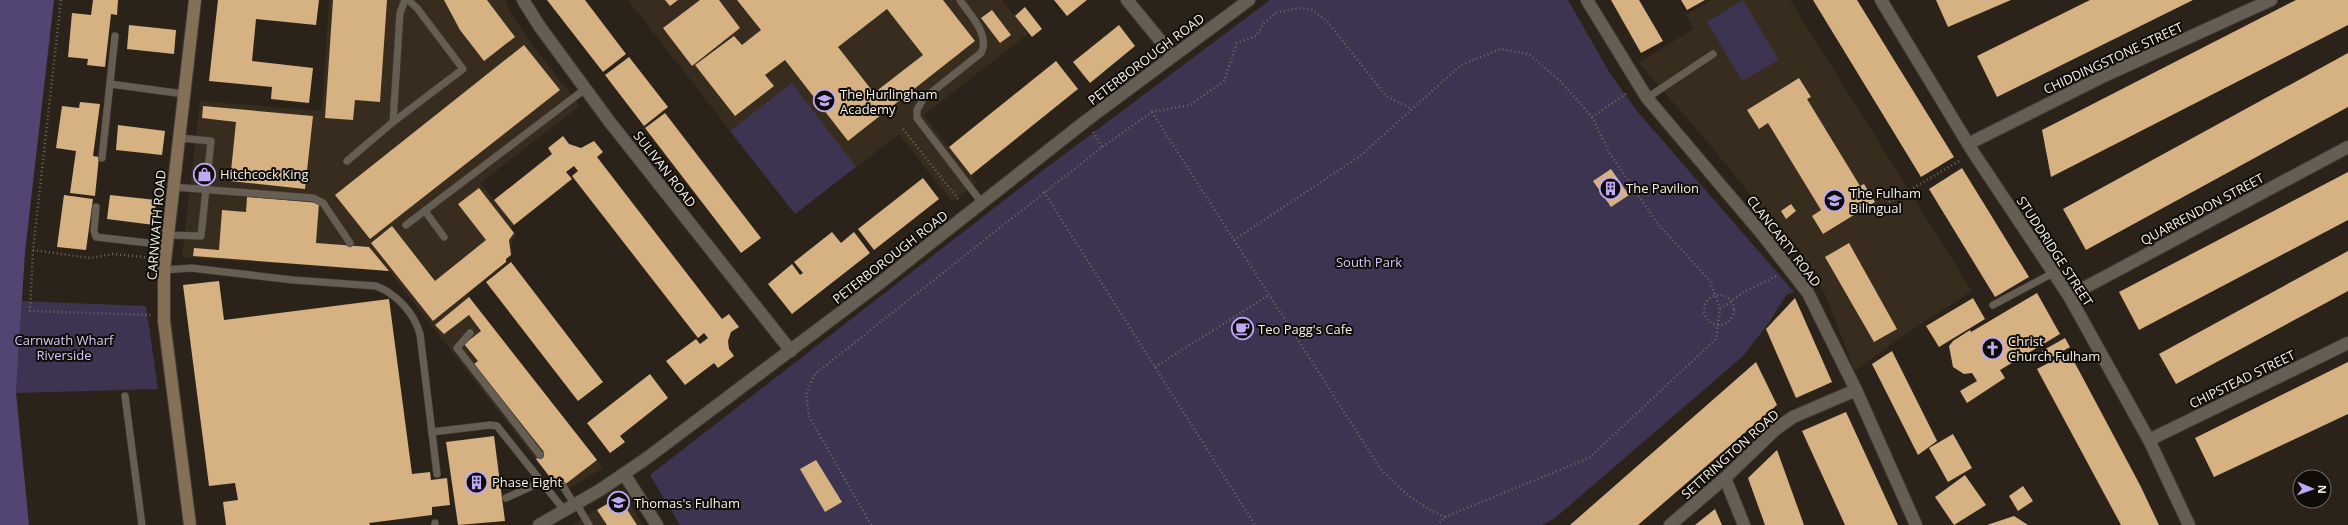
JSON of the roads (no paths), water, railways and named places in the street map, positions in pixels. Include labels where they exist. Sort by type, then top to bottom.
[{"type":"street","name":"CARNWATH ROAD","points":[[190,525],[164,316],[164,265],[195,0]]},
{"type":"street","name":"SULIVAN ROAD","points":[[523,0],[540,27],[585,88],[791,351]]},
{"type":"street","points":[[1127,0],[1173,56]]},
{"type":"street","name":"PETERBOROUGH ROAD","points":[[539,525],[624,474],[791,351],[1087,120],[1249,0]]},
{"type":"street","name":"CLANCARTY ROAD","points":[[1587,0],[1635,87],[1647,98],[1728,193],[1808,293],[1856,390],[1916,525]]},
{"type":"street","name":"STUDDRIDGE STREET","points":[[1881,0],[1968,144],[2053,273],[2070,296],[2149,440],[2189,525]]},
{"type":"street","name":"CHIDDINGSTONE STREET","points":[[1968,144],[2104,76],[2271,0]]},
{"type":"street","name":"QUARRENDON STREET","points":[[2070,296],[2348,147]]},
{"type":"street","name":"CHIPSTEAD STREET","points":[[2149,440],[2348,342]]},
{"type":"street","name":"SETTRINGTON ROAD","points":[[1670,525],[1725,478],[1776,430],[1793,417],[1856,390]]},
{"type":"street","points":[[624,474],[656,525]]},
{"type":"street","points":[[1725,478],[1744,525]]},
{"type":"lane","points":[[347,161],[393,122],[463,68],[417,8],[406,0],[400,13],[393,122]]},
{"type":"lane","points":[[960,0],[981,31],[984,48],[981,53],[923,99],[917,110],[917,118],[982,203]]},
{"type":"lane","points":[[102,158],[115,36]]},
{"type":"lane","points":[[1647,98],[1713,54]]},
{"type":"lane","points":[[110,84],[184,94]]},
{"type":"lane","points":[[406,225],[585,88]]},
{"type":"lane","points":[[96,207],[94,232],[96,237],[167,240],[201,236],[211,141],[179,138]]},
{"type":"lane","points":[[173,187],[206,188],[313,198],[323,203],[350,243]]},
{"type":"lane","points":[[425,211],[444,238]]},
{"type":"lane","points":[[164,265],[293,280],[376,286],[388,290],[399,299],[418,325],[422,344],[437,474]]},
{"type":"lane","points":[[1993,305],[2053,273]]},
{"type":"lane","points":[[470,333],[457,348],[540,455]]},
{"type":"lane","points":[[125,396],[142,525]]},
{"type":"lane","points":[[432,432],[490,424],[497,426],[541,482],[571,506],[589,525]]},
{"type":"lane","points":[[506,498],[541,482]]},
{"type":"lane","points":[[563,486],[571,506]]},
{"type":"place","name":"The Hurlingham Academy","points":[[824,101]]},
{"type":"place","name":"Hitchcock King","points":[[204,174]]},
{"type":"place","name":"The Pavilion","points":[[1611,188]]},
{"type":"place","name":"The Fulham Bilingual","points":[[1835,200]]},
{"type":"place","name":"Teo Pagg's Cafe","points":[[1242,329]]},
{"type":"place","name":"Christ Church Fulham","points":[[1993,348]]},
{"type":"place","name":"Phase Eight","points":[[476,482]]},
{"type":"place","name":"Thomas's Fulham","points":[[618,503]]},
{"type":"park label","name":"South Park","points":[[1369,262]]},
{"type":"park label","name":"Carnwath Wharf Riverside","points":[[64,348]]}]
